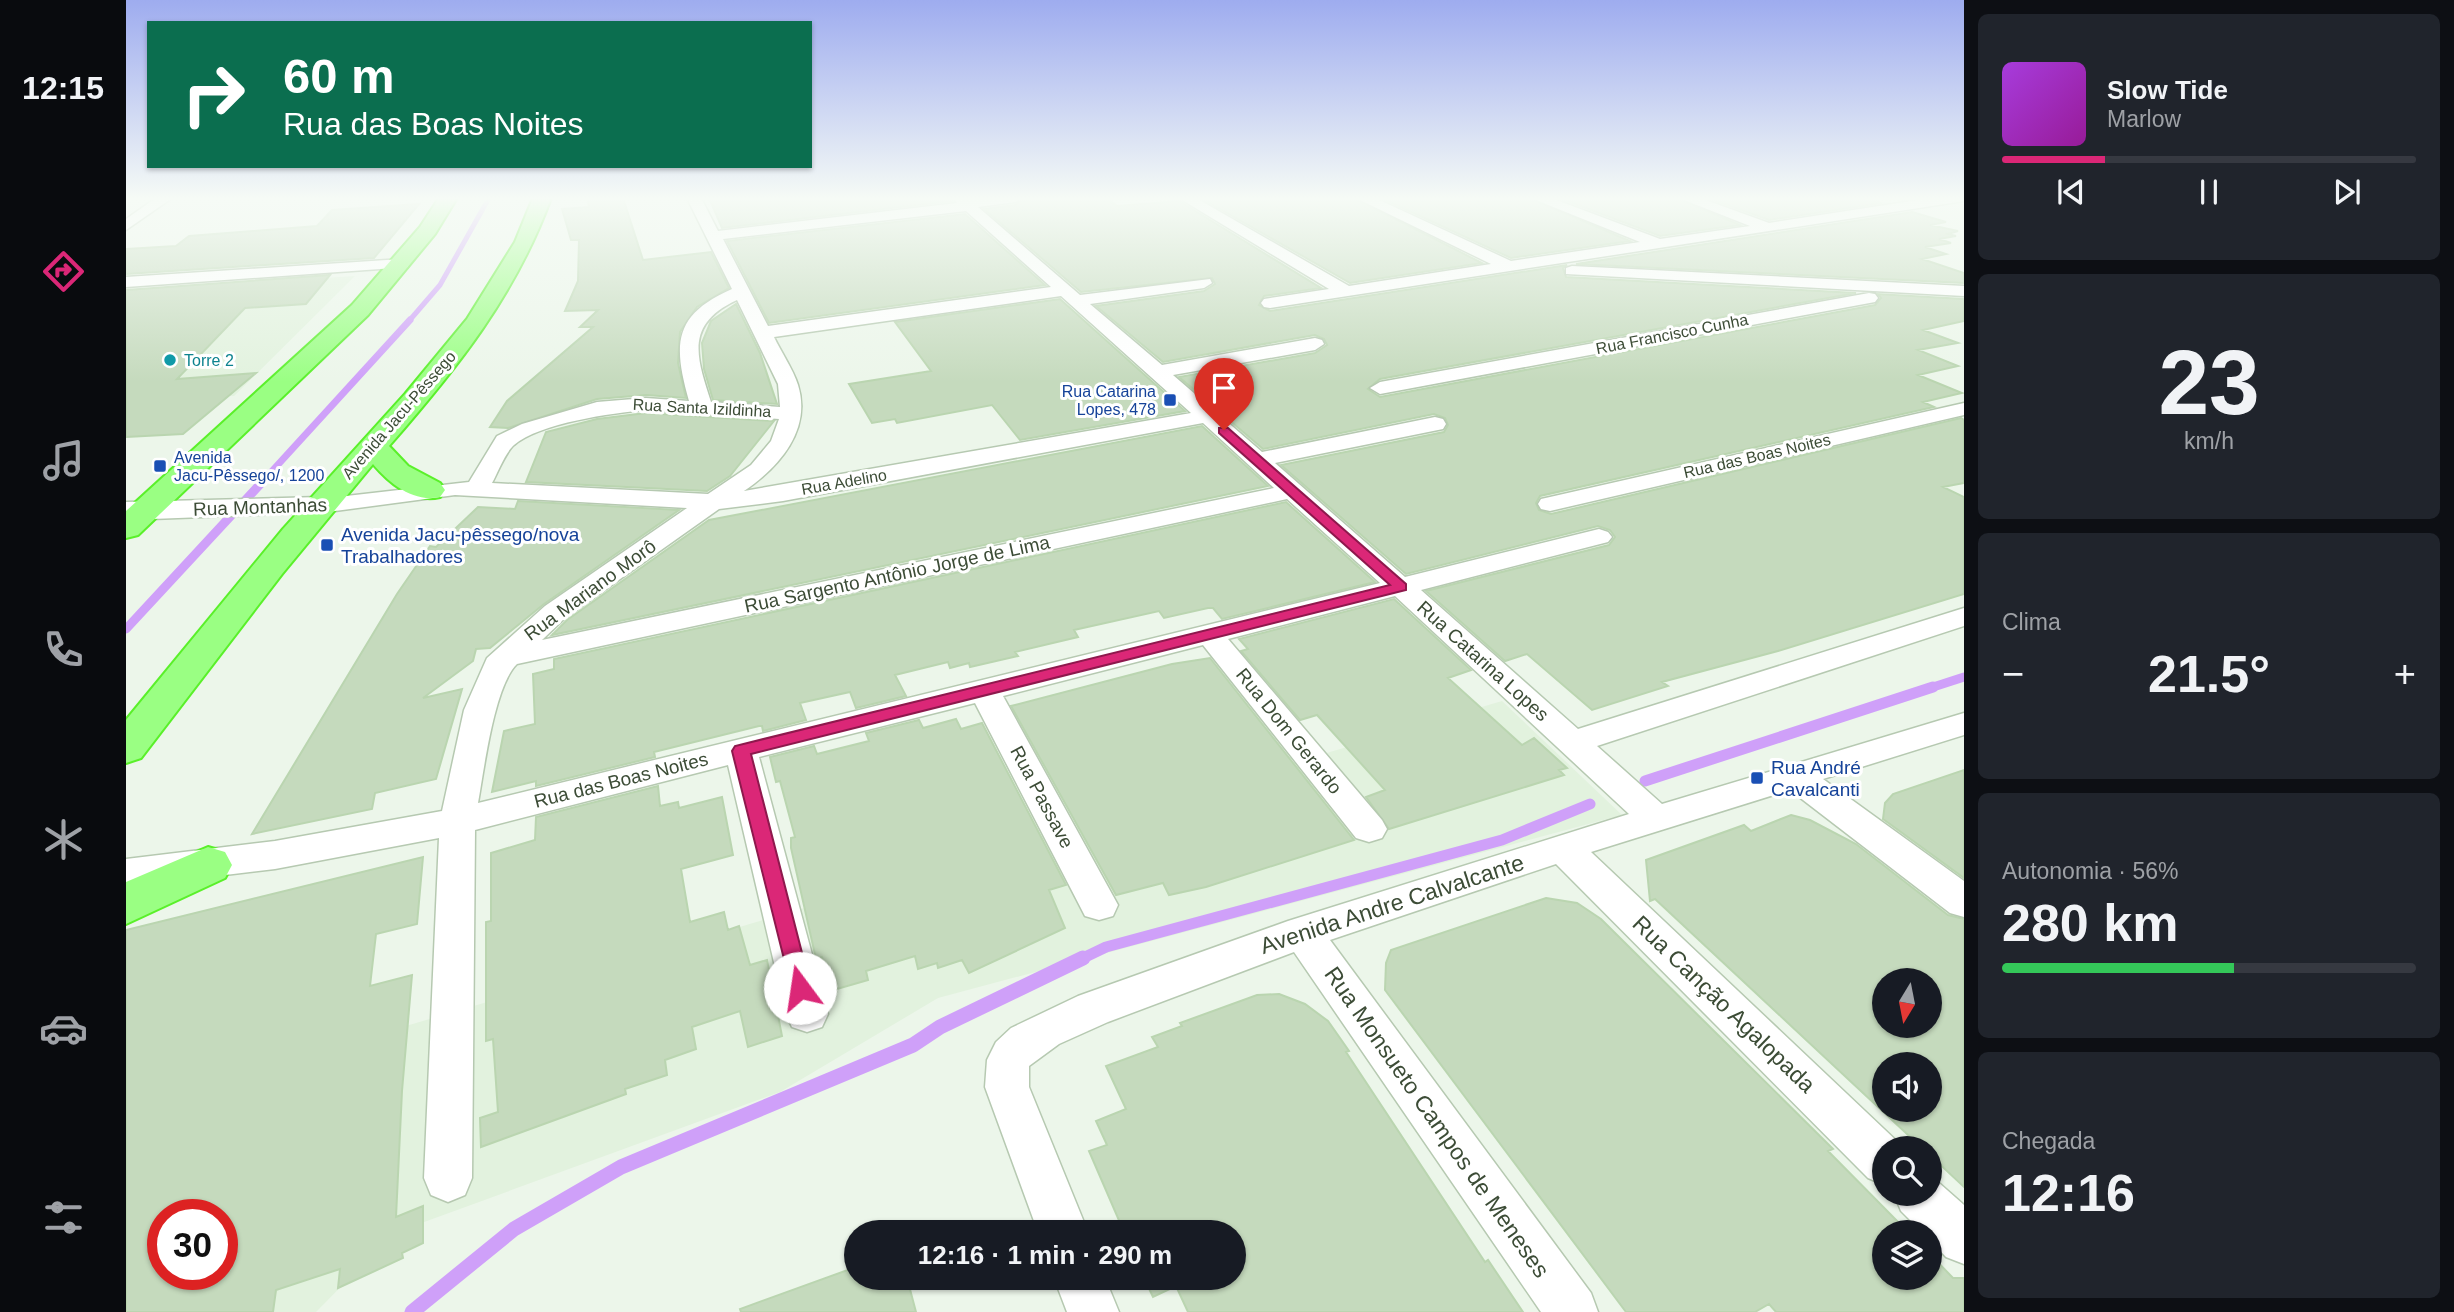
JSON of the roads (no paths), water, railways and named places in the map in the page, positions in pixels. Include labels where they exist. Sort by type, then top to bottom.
[{"type":"highway","points":[[142,515],[292,376],[360,310],[406,259]]},
{"type":"highway","name":"Avenida Jacu-Pêssego","points":[[126,748],[310,506],[373,445],[467,337],[515,259]]},
{"type":"highway","points":[[373,445],[394,473],[411,484],[429,490]]},
{"type":"highway","points":[[126,904],[208,865]]},
{"type":"street","points":[[724,259],[788,384],[792,414]]},
{"type":"street","name":"Rua Catarina Lopes","points":[[1030,259],[1401,587],[1658,820]]},
{"type":"street","points":[[1291,259],[1345,291]]},
{"type":"street","points":[[1493,259],[1512,268],[1964,291]]},
{"type":"street","points":[[1270,303],[1566,259]]},
{"type":"street","points":[[126,282],[402,264]]},
{"type":"street","name":"Rua Francisco Cunha","points":[[1380,388],[1964,279]]},
{"type":"street","points":[[761,333],[1072,295],[1204,283]]},
{"type":"street","points":[[702,408],[686,340],[690,327],[704,310],[740,292]]},
{"type":"street","points":[[1158,372],[1315,344]]},
{"type":"street","name":"Rua Santa Izildinha","points":[[477,488],[501,445],[541,425],[597,408],[624,404],[792,414]]},
{"type":"street","name":"Rua das Boas Noites","points":[[1550,504],[1964,409]]},
{"type":"street","name":"Rua Mariano Morô","points":[[448,1178],[457,821],[480,710],[503,658],[555,612],[717,502],[775,454],[787,434],[792,414]]},
{"type":"street","name":"Rua Adelino","points":[[477,488],[717,502],[783,494],[1207,416]]},
{"type":"street","points":[[1257,460],[1435,424]]},
{"type":"street","name":"Rua Montanhas","points":[[142,515],[310,506],[429,490],[477,488]]},
{"type":"street","name":"Rua Sargento Antônio Jorge de Lima","points":[[503,658],[1292,491]]},
{"type":"street","name":"Rua das Boas Noites","points":[[126,873],[208,865],[457,821],[1599,537]]},
{"type":"street","points":[[1574,742],[1964,617]]},
{"type":"street","name":"Rua Dom Gerardo","points":[[1209,634],[1369,829]]},
{"type":"street","name":"Rua Passave","points":[[984,690],[1099,905]]},
{"type":"street","name":"Avenida Andre Calvalcante","points":[[1058,1220],[1007,1087],[1005,1071],[1014,1051],[1043,1033],[1100,1006],[1302,932],[1562,847],[1658,820],[1964,724]]},
{"type":"street","points":[[741,751],[807,1014]]},
{"type":"street","points":[[1795,776],[1964,902]]},
{"type":"street","name":"Rua Canção Agalopada","points":[[1562,847],[1872,1148]]},
{"type":"street","name":"Rua Monsueto Campos de Meneses","points":[[1302,932],[1572,1312]]},
{"type":"street","points":[[1930,1206],[1964,1239]]},
{"type":"street","points":[[1085,1290],[1093,1312]]},
{"type":"waterway","points":[[409,321],[440,285],[455,259]]},
{"type":"waterway","points":[[263,481],[410,320]]},
{"type":"waterway","points":[[126,629],[265,479]]},
{"type":"waterway","points":[[1927,689],[1964,677]]},
{"type":"waterway","points":[[1645,781],[1933,687]]},
{"type":"waterway","points":[[1079,960],[1106,947],[1502,840],[1590,804]]},
{"type":"waterway","points":[[412,1312],[514,1229],[621,1167],[913,1045],[940,1027],[1083,958]]},
{"type":"place","name":"Torre 2","points":[[170,360]]},
{"type":"place","name":"Rua Catarina Lopes, 478","points":[[1170,400]]},
{"type":"place","name":"Avenida Jacu-Pêssego/, 1200","points":[[160,466]]},
{"type":"place","name":"Avenida Jacu-pêssego/nova Trabalhadores","points":[[327,545]]},
{"type":"place","name":"Rua André Cavalcanti","points":[[1757,778]]}]
